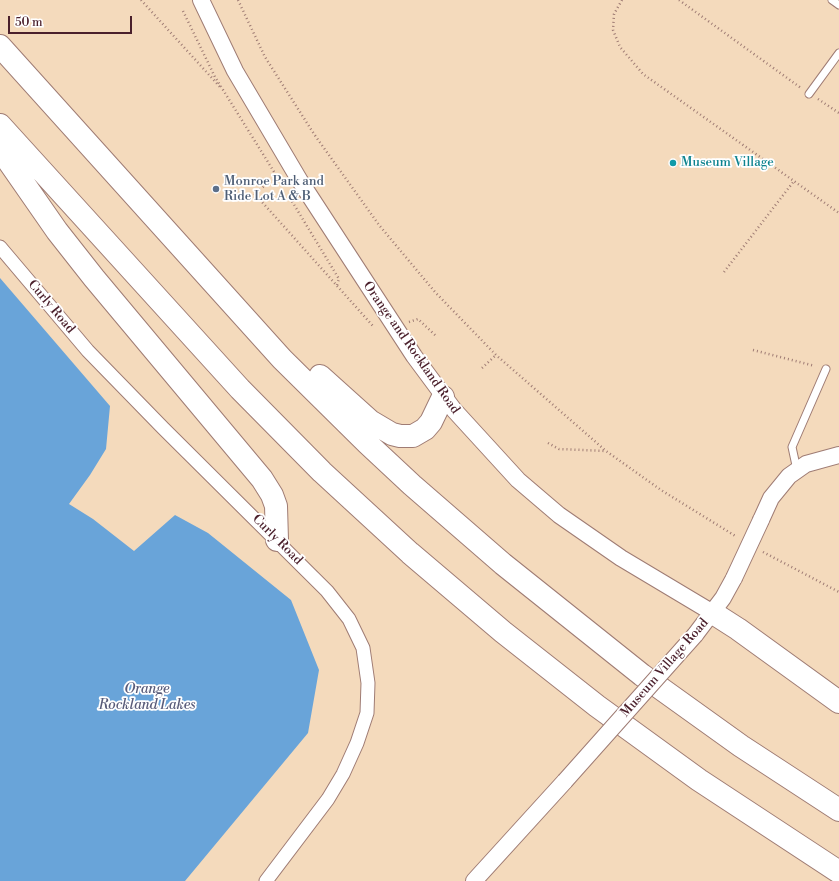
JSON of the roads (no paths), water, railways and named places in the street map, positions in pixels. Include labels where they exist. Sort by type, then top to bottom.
[{"type":"highway","points":[[0,46],[282,359],[366,443],[456,524],[550,603],[642,676],[741,746],[839,810]]},
{"type":"highway","points":[[0,125],[240,389],[322,472],[404,548],[503,632],[596,706],[698,780],[839,872]]},
{"type":"highway","points":[[0,149],[80,261],[262,479],[272,495],[276,506],[277,540]]},
{"type":"highway","points":[[147,210],[238,291],[341,396],[382,429],[392,434],[407,437],[420,433],[430,422],[443,396]]},
{"type":"highway","points":[[713,613],[738,629],[839,702]]},
{"type":"street","name":"Orange and Rockland Road","points":[[201,0],[235,71],[281,150],[324,220],[443,396],[498,460],[554,511],[600,545],[713,613]]},
{"type":"street","name":"Curly Road","points":[[0,247],[88,351],[162,428],[327,591],[349,619],[363,648],[368,683],[367,713],[357,744],[343,774],[328,799],[266,881]]},
{"type":"street","name":"Museum Village Road","points":[[478,880],[713,613],[728,591],[761,520],[777,490],[797,470],[817,459],[839,455]]},
{"type":"lane","points":[[832,0],[839,5]]},
{"type":"lane","points":[[809,94],[839,53]]},
{"type":"lane","points":[[797,470],[792,447],[826,369]]},
{"type":"water","name":"Orange Rockland Lakes","points":[[0,278],[110,406],[106,449],[90,475],[69,504],[93,519],[134,551],[175,515],[208,533],[291,600],[319,670],[308,733],[185,881],[0,881]]},
{"type":"place","name":"Museum Village","points":[[673,163]]},
{"type":"place","name":"Monroe Park and Ride Lot A & B","points":[[216,189]]}]
